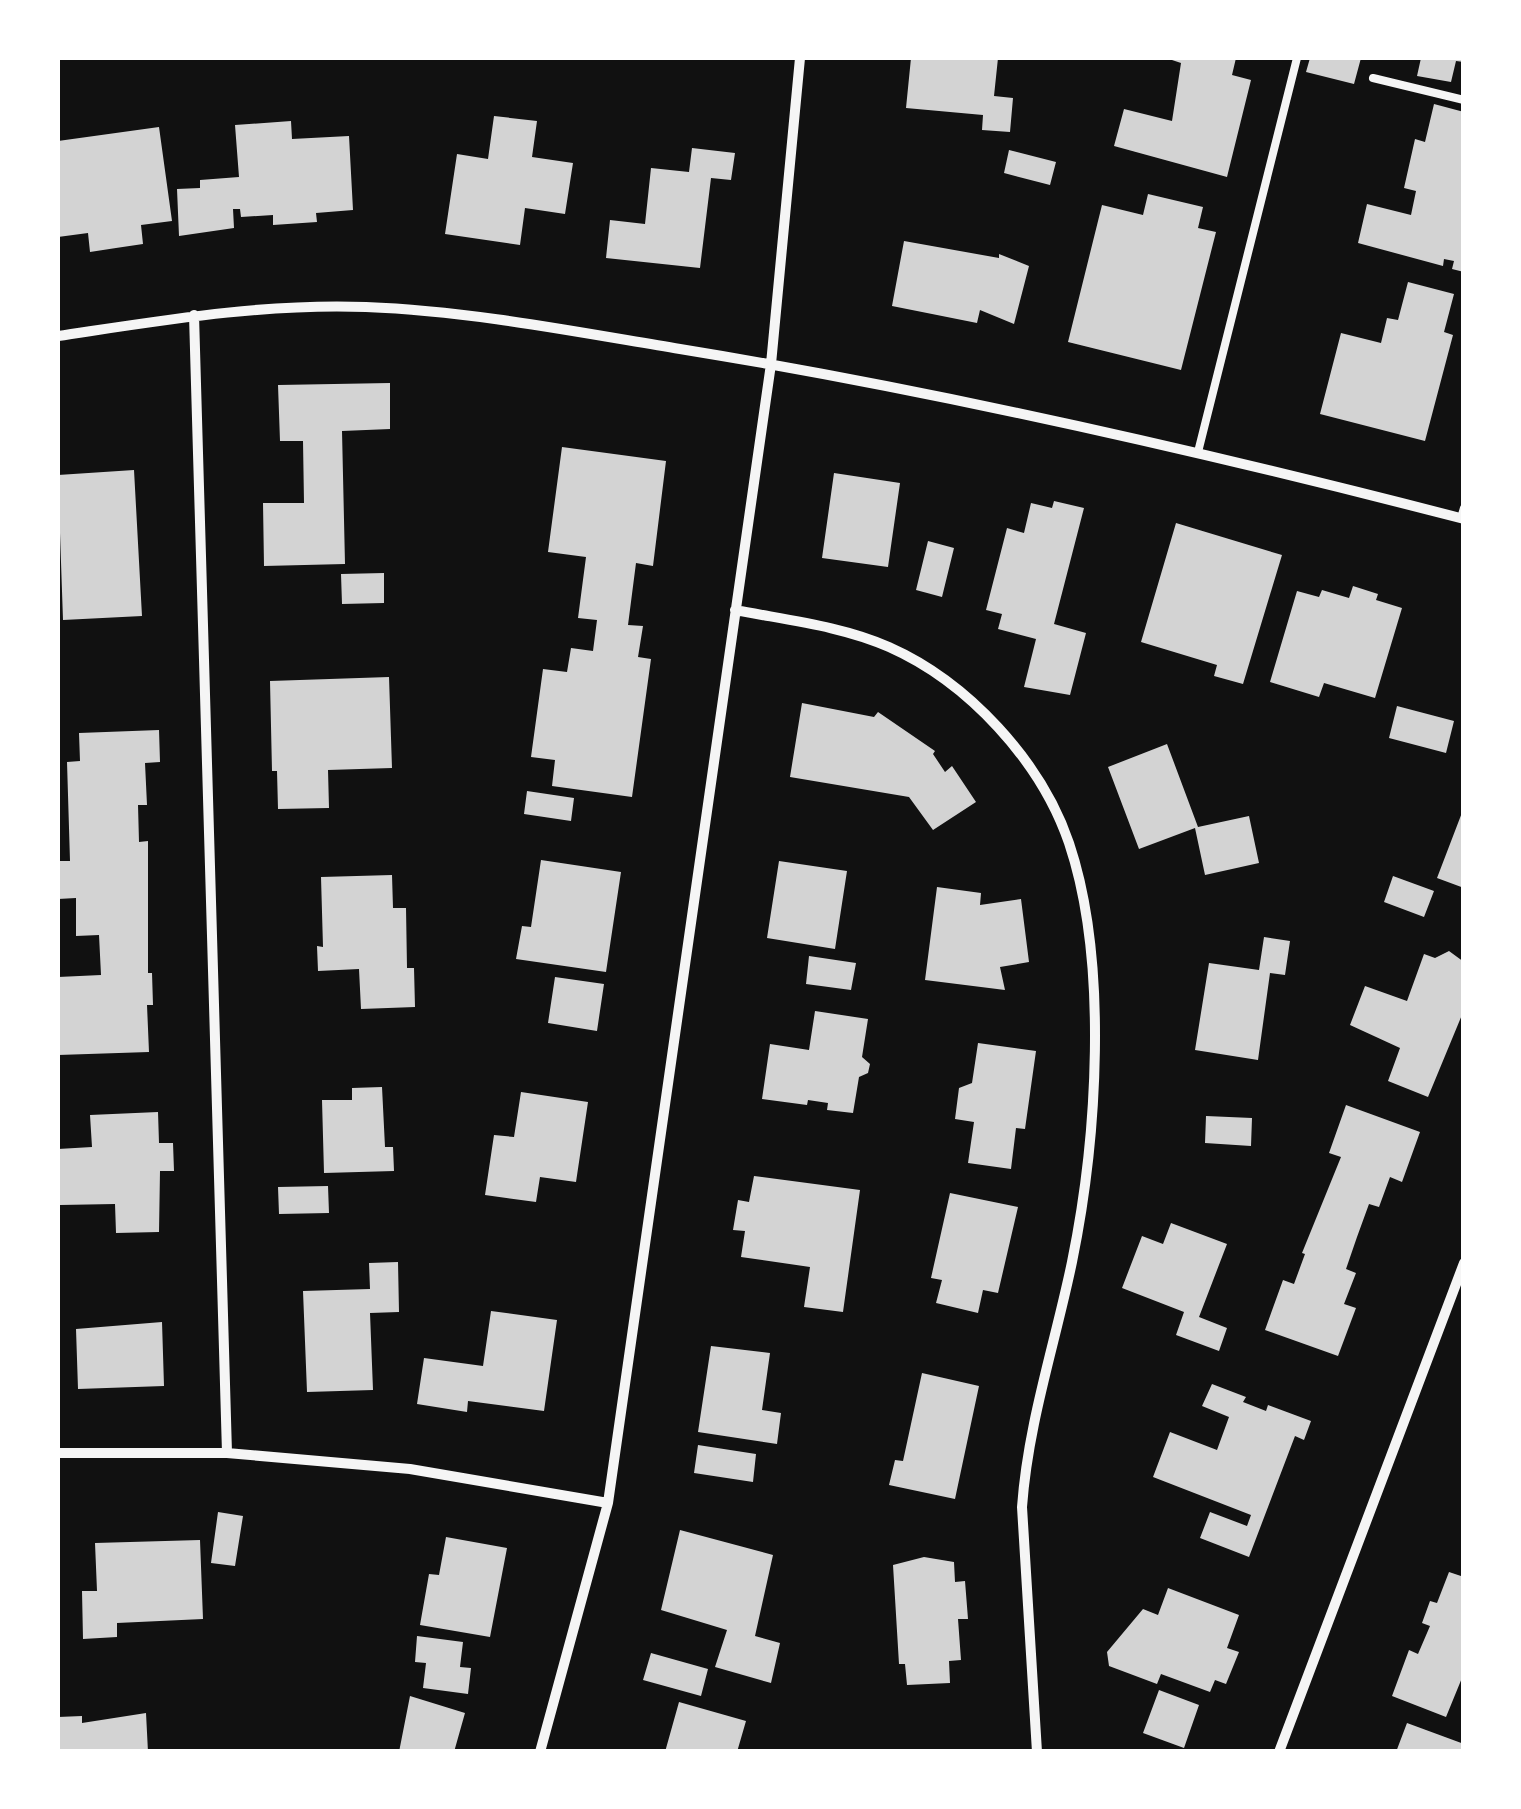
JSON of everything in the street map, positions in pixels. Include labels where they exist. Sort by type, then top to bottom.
[{"type":"street","points":[[540,1752],[608,1503],[771,364],[800,58]]},
{"type":"street","points":[[58,336],[194,315],[364,307],[517,322],[771,364],[1198,452],[1463,515]]},
{"type":"street","points":[[194,315],[227,1454]]},
{"type":"street","points":[[735,610],[849,634],[888,646],[924,666],[954,687],[1012,745],[1051,800],[1069,843],[1081,893],[1095,1044],[1088,1164],[1072,1261],[1025,1469],[1022,1506],[1037,1752]]},
{"type":"street","points":[[1279,1752],[1464,1264]]},
{"type":"street","points":[[58,1454],[227,1454],[410,1469],[608,1503]]},
{"type":"lane","points":[[1198,452],[1296,58]]},
{"type":"lane","points":[[1373,78],[1464,100]]},
{"type":"building","points":[[911,58],[998,58],[994,96],[1013,98],[1010,132],[982,130],[983,115],[906,108]]},
{"type":"building","points":[[1166,58],[1236,58],[1232,75],[1251,80],[1227,177],[1114,146],[1124,109],[1172,121],[1181,63]]},
{"type":"building","points":[[1310,58],[1361,58],[1354,84],[1306,72]]},
{"type":"building","points":[[1421,58],[1464,58],[1464,62],[1456,61],[1451,82],[1417,76]]},
{"type":"building","points":[[1434,104],[1464,112],[1464,272],[1452,269],[1454,261],[1444,259],[1443,266],[1358,243],[1367,204],[1411,215],[1416,191],[1404,188],[1415,139],[1425,142]]},
{"type":"building","points":[[494,116],[537,121],[532,157],[573,163],[565,214],[525,208],[520,245],[445,234],[457,154],[488,159]]},
{"type":"building","points":[[291,121],[292,139],[349,136],[353,210],[316,213],[317,222],[273,225],[273,215],[241,217],[240,209],[233,209],[234,228],[179,236],[177,189],[200,188],[200,180],[239,177],[235,125]]},
{"type":"building","points":[[159,127],[172,221],[141,225],[143,244],[90,252],[88,233],[58,237],[58,141]]},
{"type":"building","points":[[692,148],[735,153],[731,180],[711,178],[700,268],[606,258],[610,220],[645,224],[651,168],[689,172]]},
{"type":"building","points":[[1009,150],[1056,162],[1050,185],[1004,173]]},
{"type":"building","points":[[1148,194],[1203,207],[1198,228],[1216,232],[1181,370],[1068,342],[1102,205],[1143,215]]},
{"type":"building","points":[[904,241],[999,258],[999,254],[1029,266],[1014,324],[980,310],[977,323],[892,306]]},
{"type":"building","points":[[1408,282],[1454,294],[1444,332],[1453,335],[1425,441],[1320,414],[1341,333],[1381,343],[1387,318],[1398,320]]},
{"type":"building","points":[[390,383],[390,429],[342,431],[345,564],[264,566],[263,503],[304,503],[303,441],[280,441],[278,385]]},
{"type":"building","points":[[562,447],[666,461],[653,566],[636,563],[628,625],[643,626],[638,657],[651,659],[632,797],[552,786],[555,760],[531,757],[543,669],[567,672],[571,648],[593,651],[597,620],[578,618],[586,557],[548,552]]},
{"type":"building","points":[[134,470],[142,616],[63,620],[58,475]]},
{"type":"building","points":[[834,473],[900,483],[888,567],[822,558]]},
{"type":"building","points":[[1054,501],[1084,508],[1054,624],[1086,633],[1070,695],[1024,687],[1036,639],[998,629],[1002,614],[986,610],[1007,528],[1024,533],[1031,503],[1052,508]]},
{"type":"building","points":[[1176,523],[1282,555],[1243,684],[1214,676],[1217,665],[1141,642]]},
{"type":"building","points":[[928,541],[954,548],[942,597],[916,590]]},
{"type":"building","points":[[384,573],[384,603],[342,604],[341,574]]},
{"type":"building","points":[[1353,586],[1378,594],[1376,600],[1402,608],[1375,698],[1324,683],[1319,697],[1270,682],[1297,591],[1319,597],[1322,590],[1349,598]]},
{"type":"building","points":[[389,677],[392,768],[328,770],[329,808],[278,809],[277,771],[272,771],[270,681]]},
{"type":"building","points":[[802,703],[874,717],[878,712],[935,751],[933,754],[945,772],[952,766],[976,802],[933,830],[909,797],[790,777]]},
{"type":"building","points":[[1397,706],[1454,721],[1446,753],[1389,738]]},
{"type":"building","points":[[159,730],[160,762],[145,763],[147,805],[138,805],[139,842],[148,841],[148,973],[152,973],[153,1005],[147,1005],[149,1052],[58,1055],[58,977],[101,975],[99,935],[76,936],[76,898],[58,899],[58,861],[70,861],[67,762],[80,761],[79,733]]},
{"type":"building","points":[[1167,744],[1198,827],[1249,816],[1259,863],[1205,875],[1195,828],[1139,849],[1108,767]]},
{"type":"building","points":[[527,791],[574,798],[571,821],[524,814]]},
{"type":"building","points":[[1464,810],[1464,888],[1437,878]]},
{"type":"building","points":[[541,860],[621,872],[606,972],[516,959],[522,926],[531,927]]},
{"type":"building","points":[[779,861],[847,871],[835,949],[767,938]]},
{"type":"building","points":[[392,875],[393,908],[406,908],[407,968],[414,968],[415,1007],[361,1009],[359,969],[318,971],[317,946],[323,947],[321,877]]},
{"type":"building","points":[[1393,876],[1434,891],[1424,917],[1384,902]]},
{"type":"building","points":[[937,887],[981,893],[980,905],[1021,899],[1029,962],[1000,967],[1005,990],[925,980]]},
{"type":"building","points":[[1264,937],[1290,941],[1285,975],[1270,973],[1258,1060],[1195,1050],[1209,963],[1259,970]]},
{"type":"building","points":[[1449,951],[1464,962],[1464,1010],[1428,1097],[1388,1081],[1400,1048],[1350,1025],[1365,986],[1407,1001],[1424,954],[1435,958]]},
{"type":"building","points":[[809,956],[856,963],[851,990],[806,984]]},
{"type":"building","points":[[555,977],[604,984],[597,1031],[548,1023]]},
{"type":"building","points":[[815,1011],[868,1019],[862,1057],[870,1064],[868,1073],[859,1077],[853,1113],[827,1110],[828,1103],[808,1100],[807,1105],[762,1099],[770,1044],[809,1050]]},
{"type":"building","points":[[978,1043],[1036,1051],[1025,1129],[1016,1128],[1011,1169],[968,1163],[974,1122],[955,1119],[959,1088],[972,1083]]},
{"type":"building","points":[[382,1087],[385,1147],[393,1147],[394,1171],[324,1173],[322,1100],[352,1100],[352,1088]]},
{"type":"building","points":[[521,1092],[588,1102],[576,1182],[540,1177],[536,1202],[485,1195],[494,1135],[514,1137]]},
{"type":"building","points":[[1346,1105],[1420,1132],[1402,1182],[1390,1177],[1379,1207],[1369,1204],[1346,1269],[1356,1273],[1344,1304],[1356,1308],[1338,1356],[1265,1330],[1283,1280],[1294,1284],[1305,1254],[1302,1253],[1341,1157],[1329,1153]]},
{"type":"building","points":[[158,1112],[159,1143],[173,1143],[174,1171],[160,1171],[159,1232],[116,1233],[115,1204],[60,1205],[58,1149],[92,1147],[90,1115]]},
{"type":"building","points":[[1206,1116],[1252,1118],[1251,1146],[1205,1143]]},
{"type":"building","points":[[754,1176],[860,1190],[843,1312],[804,1307],[810,1267],[741,1257],[745,1231],[733,1230],[738,1200],[749,1202]]},
{"type":"building","points":[[328,1186],[329,1213],[279,1214],[278,1187]]},
{"type":"building","points":[[950,1193],[1018,1207],[998,1293],[983,1290],[978,1313],[936,1303],[942,1280],[931,1278]]},
{"type":"building","points":[[1171,1223],[1227,1244],[1199,1317],[1227,1328],[1219,1351],[1176,1335],[1184,1312],[1122,1288],[1142,1236],[1163,1244]]},
{"type":"building","points":[[398,1262],[399,1312],[370,1313],[373,1390],[307,1392],[303,1291],[370,1289],[369,1263]]},
{"type":"building","points":[[491,1311],[557,1320],[544,1411],[468,1401],[467,1412],[417,1404],[424,1358],[483,1366]]},
{"type":"building","points":[[162,1322],[164,1386],[78,1389],[76,1329]]},
{"type":"building","points":[[711,1346],[770,1353],[762,1410],[781,1413],[777,1444],[698,1432]]},
{"type":"building","points":[[922,1373],[979,1386],[955,1499],[889,1485],[895,1460],[903,1461]]},
{"type":"building","points":[[1212,1384],[1246,1397],[1243,1402],[1266,1411],[1268,1405],[1311,1421],[1304,1440],[1295,1436],[1249,1557],[1200,1538],[1210,1512],[1247,1526],[1251,1515],[1153,1477],[1170,1432],[1217,1450],[1229,1417],[1202,1406]]},
{"type":"building","points":[[698,1445],[756,1454],[753,1482],[694,1473]]},
{"type":"building","points":[[218,1512],[243,1516],[235,1566],[211,1563]]},
{"type":"building","points":[[680,1530],[773,1555],[755,1636],[780,1643],[771,1683],[715,1667],[727,1630],[661,1610]]},
{"type":"building","points":[[446,1537],[507,1548],[490,1637],[420,1625],[429,1574],[439,1575]]},
{"type":"building","points":[[200,1540],[203,1619],[117,1623],[117,1637],[83,1639],[82,1591],[97,1591],[95,1543]]},
{"type":"building","points":[[924,1557],[954,1562],[955,1582],[965,1581],[968,1619],[958,1619],[961,1660],[949,1661],[950,1683],[907,1685],[905,1664],[899,1664],[893,1565]]},
{"type":"building","points":[[1449,1572],[1464,1577],[1464,1673],[1446,1717],[1392,1696],[1409,1650],[1418,1654],[1430,1626],[1422,1623],[1430,1601],[1437,1603]]},
{"type":"building","points":[[1168,1588],[1239,1615],[1227,1648],[1239,1652],[1226,1684],[1215,1680],[1210,1692],[1161,1674],[1157,1684],[1109,1666],[1107,1652],[1143,1609],[1158,1615]]},
{"type":"building","points":[[417,1636],[463,1642],[460,1667],[471,1668],[468,1694],[423,1688],[426,1663],[415,1662]]},
{"type":"building","points":[[651,1653],[708,1669],[701,1696],[643,1680]]},
{"type":"building","points":[[1159,1690],[1199,1705],[1184,1748],[1143,1733]]},
{"type":"building","points":[[410,1696],[465,1713],[454,1752],[399,1752]]},
{"type":"building","points":[[679,1702],[746,1721],[737,1752],[665,1752]]},
{"type":"building","points":[[146,1713],[148,1752],[58,1752],[58,1717],[82,1716],[82,1723]]},
{"type":"building","points":[[1407,1723],[1464,1744],[1464,1752],[1396,1752]]}]
